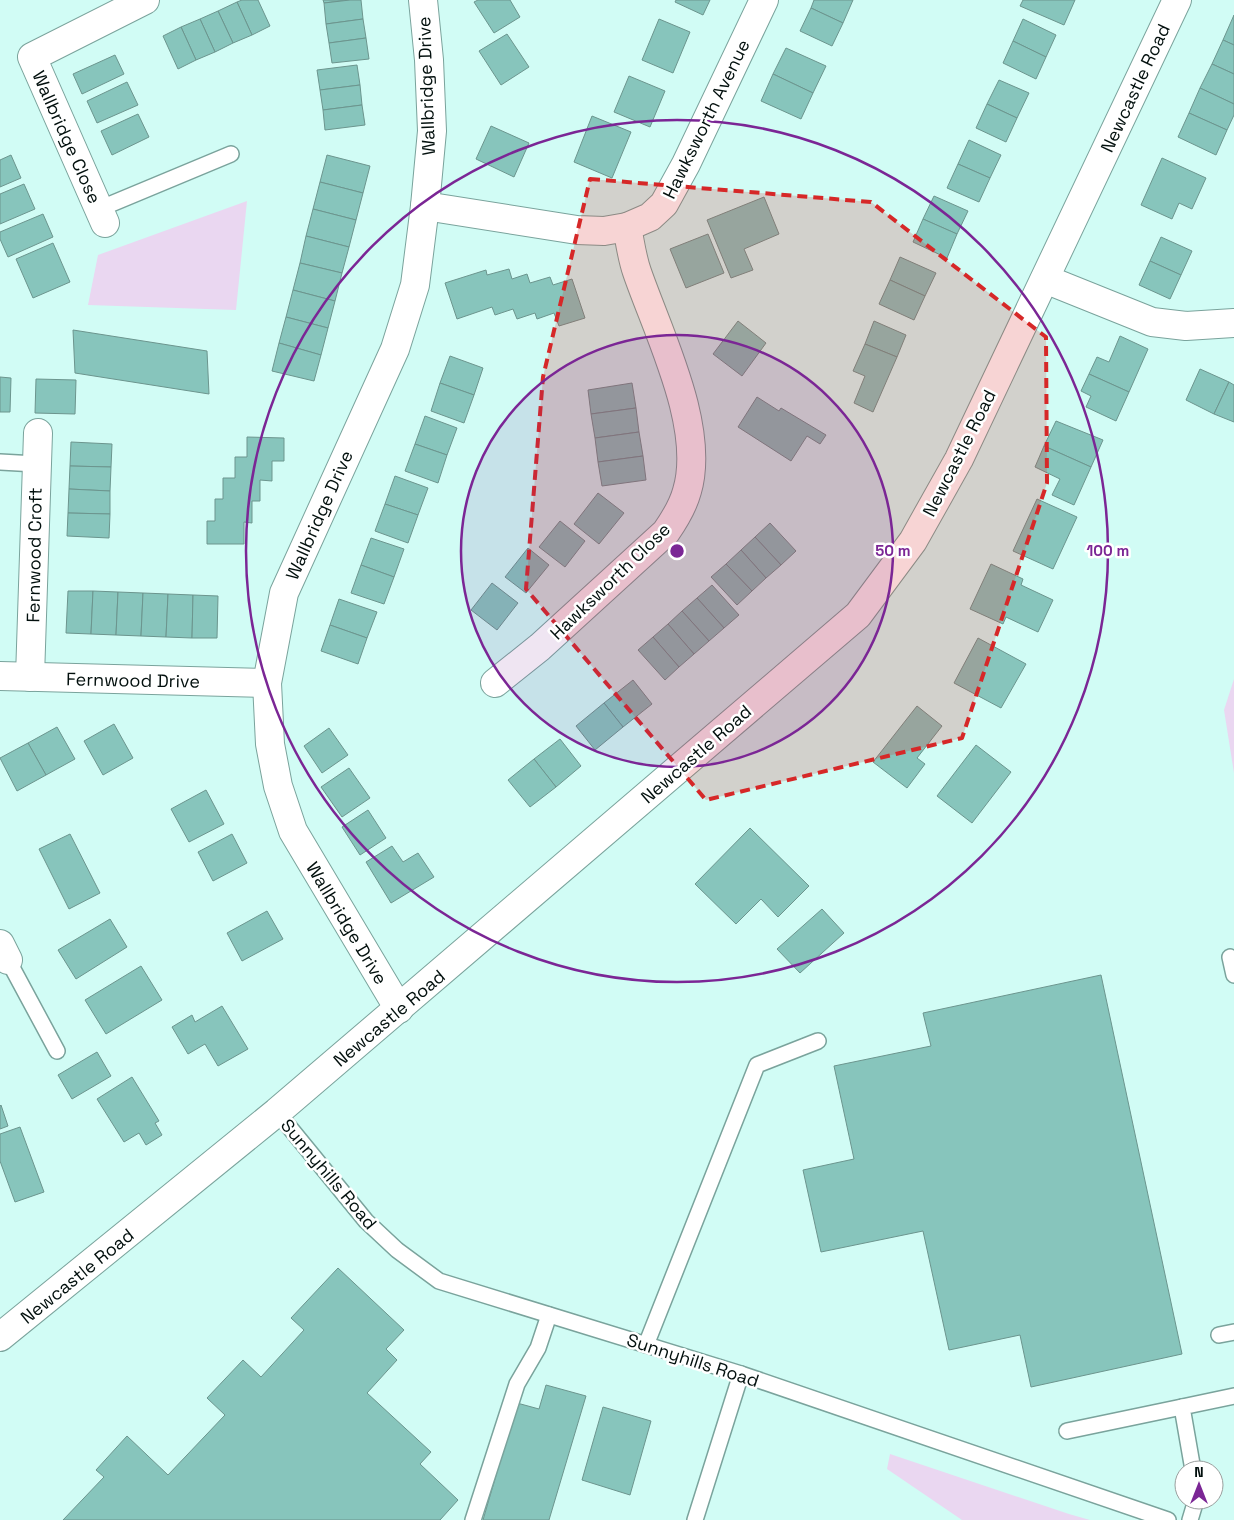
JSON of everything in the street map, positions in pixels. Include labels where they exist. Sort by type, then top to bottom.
[{"type":"main road","name":"Wallbridge Close","points":[[102,216],[32,57],[145,0]]},
{"type":"main road","name":"Wallbridge Drive","points":[[399,1009],[293,831],[278,786],[273,761],[267,683],[284,593],[394,349],[415,286],[432,130],[430,60],[423,0]]},
{"type":"main road","name":"Hawksworth Avenue","points":[[425,206],[577,230],[604,231],[627,227],[650,217],[664,204],[686,164],[764,0]]},
{"type":"main road","name":"Newcastle Road","points":[[0,1336],[277,1112],[858,616],[913,541],[959,459],[1177,0]]},
{"type":"main road","name":"Hawksworth Close","points":[[495,683],[540,647],[666,532],[681,510],[688,490],[691,444],[688,420],[636,269],[627,227]]},
{"type":"main road","points":[[1045,279],[1152,322],[1186,326],[1234,323]]},
{"type":"main road","name":"Fernwood Croft","points":[[30,677],[38,433]]},
{"type":"main road","name":"Fernwood Drive","points":[[0,676],[267,683]]},
{"type":"lane","points":[[102,216],[230,154]]},
{"type":"lane","points":[[0,462],[36,464]]},
{"type":"lane","points":[[4,952],[57,1050]]},
{"type":"lane","points":[[1230,957],[1234,975]]},
{"type":"lane","points":[[646,1344],[756,1065],[818,1041]]},
{"type":"lane","name":"Sunnyhills Road","points":[[277,1112],[366,1221],[411,1260],[439,1281],[741,1374],[1168,1520]]},
{"type":"lane","points":[[474,1520],[517,1384],[538,1348],[549,1315]]},
{"type":"lane","points":[[695,1520],[741,1374]]},
{"type":"lane","points":[[1067,1431],[1234,1396]]},
{"type":"lane","points":[[1182,1407],[1191,1460]]},
{"type":"highlighted area","points":[[590,179],[871,202],[1046,337],[1047,483],[962,738],[706,800],[526,589],[543,377]]},
{"type":"shaded area","points":[[247,201],[236,310],[88,305],[98,255]]},
{"type":"shaded area","points":[[1234,679],[1234,773],[1224,710]]},
{"type":"shaded area","points":[[890,1454],[1090,1520],[962,1520],[887,1469]]},
{"type":"building","points":[[242,0],[258,0],[270,26],[252,35],[237,2]]},
{"type":"building","points":[[323,0],[350,0],[324,3]]},
{"type":"building","points":[[361,0],[363,19],[326,24],[324,3]]},
{"type":"building","points":[[478,0],[510,0],[520,17],[494,33],[474,2]]},
{"type":"building","points":[[676,0],[710,0],[703,15],[675,2]]},
{"type":"building","points":[[814,0],[853,0],[843,23],[811,8]]},
{"type":"building","points":[[1023,0],[1075,0],[1064,25],[1020,6]]},
{"type":"building","points":[[237,2],[252,35],[233,43],[218,11]]},
{"type":"building","points":[[811,8],[843,23],[832,46],[800,31]]},
{"type":"building","points":[[218,11],[233,43],[215,52],[200,19]]},
{"type":"building","points":[[1234,15],[1234,45],[1223,40]]},
{"type":"building","points":[[200,19],[215,52],[196,60],[181,27]]},
{"type":"building","points":[[363,19],[366,38],[329,43],[326,24]]},
{"type":"building","points":[[659,19],[690,32],[673,73],[642,60]]},
{"type":"building","points":[[1023,19],[1056,35],[1046,57],[1013,41]]},
{"type":"building","points":[[181,27],[196,60],[178,69],[163,36]]},
{"type":"building","points":[[507,34],[529,67],[501,85],[479,51]]},
{"type":"building","points":[[366,38],[369,59],[332,63],[329,43]]},
{"type":"building","points":[[1223,40],[1234,45],[1234,74],[1212,64]]},
{"type":"building","points":[[1013,41],[1046,57],[1036,79],[1003,63]]},
{"type":"building","points":[[786,48],[826,66],[813,93],[773,74]]},
{"type":"building","points":[[115,55],[124,74],[82,94],[73,74]]},
{"type":"building","points":[[1212,64],[1234,74],[1234,104],[1200,88]]},
{"type":"building","points":[[357,65],[360,85],[320,90],[317,70]]},
{"type":"building","points":[[773,74],[813,93],[801,119],[761,101]]},
{"type":"building","points":[[629,76],[665,91],[650,127],[614,112]]},
{"type":"building","points":[[999,80],[1029,93],[1017,118],[987,104]]},
{"type":"building","points":[[127,82],[138,105],[97,123],[87,101]]},
{"type":"building","points":[[360,85],[362,105],[323,110],[320,90]]},
{"type":"building","points":[[1200,88],[1234,104],[1234,115],[1227,130],[1189,113]]},
{"type":"building","points":[[987,104],[1017,118],[1006,142],[976,128]]},
{"type":"building","points":[[362,105],[365,125],[325,130],[323,110]]},
{"type":"building","points":[[1189,113],[1227,130],[1216,155],[1178,137]]},
{"type":"building","points":[[138,114],[149,137],[112,155],[101,131]]},
{"type":"building","points":[[592,116],[631,132],[612,178],[574,162]]},
{"type":"building","points":[[491,126],[529,143],[514,177],[476,159]]},
{"type":"building","points":[[969,140],[1001,155],[990,178],[958,164]]},
{"type":"building","points":[[11,155],[21,178],[0,187],[0,160]]},
{"type":"building","points":[[327,155],[370,166],[363,193],[320,182]]},
{"type":"building","points":[[1162,158],[1206,178],[1192,209],[1179,203],[1172,219],[1141,205]]},
{"type":"building","points":[[958,164],[990,178],[979,202],[947,188]]},
{"type":"building","points":[[320,182],[363,193],[356,220],[313,209]]},
{"type":"building","points":[[24,184],[35,209],[0,224],[0,194]]},
{"type":"building","points":[[934,196],[968,211],[957,234],[923,219]]},
{"type":"building","points":[[764,197],[779,234],[744,249],[753,270],[731,278],[707,220]]},
{"type":"building","points":[[313,209],[356,220],[349,247],[306,236]]},
{"type":"building","points":[[43,214],[53,237],[8,257],[0,239],[0,232]]},
{"type":"building","points":[[923,219],[957,234],[947,258],[913,242]]},
{"type":"building","points":[[708,234],[724,273],[686,288],[670,249]]},
{"type":"building","points":[[306,236],[349,247],[342,273],[300,263]]},
{"type":"building","points":[[1161,237],[1192,251],[1181,275],[1150,261]]},
{"type":"building","points":[[53,243],[70,282],[33,298],[16,259]]},
{"type":"building","points":[[900,257],[936,273],[925,296],[890,280]]},
{"type":"building","points":[[1150,261],[1181,275],[1170,299],[1139,285]]},
{"type":"building","points":[[300,263],[342,273],[335,301],[293,290]]},
{"type":"building","points":[[509,269],[512,279],[527,274],[530,283],[550,277],[553,285],[572,279],[585,318],[559,326],[554,313],[537,319],[535,313],[517,319],[513,309],[495,315],[492,307],[457,319],[445,283],[486,270],[487,275]]},
{"type":"building","points":[[890,280],[925,296],[914,320],[879,304]]},
{"type":"building","points":[[293,290],[335,301],[328,328],[286,317]]},
{"type":"building","points":[[286,317],[328,328],[321,355],[279,343]]},
{"type":"building","points":[[738,321],[766,343],[742,376],[713,354]]},
{"type":"building","points":[[874,321],[906,335],[897,357],[865,344]]},
{"type":"building","points":[[73,330],[207,351],[209,394],[75,373]]},
{"type":"building","points":[[1120,336],[1148,349],[1129,392],[1089,374],[1097,357],[1109,362]]},
{"type":"building","points":[[279,343],[321,355],[314,381],[272,371]]},
{"type":"building","points":[[865,344],[897,357],[873,412],[854,403],[865,376],[853,371]]},
{"type":"building","points":[[450,356],[483,368],[474,395],[440,383]]},
{"type":"building","points":[[1200,369],[1229,382],[1214,414],[1186,400]]},
{"type":"building","points":[[1089,374],[1129,392],[1116,421],[1086,407],[1091,396],[1081,391]]},
{"type":"building","points":[[0,377],[11,378],[10,412],[0,412]]},
{"type":"building","points":[[36,379],[76,380],[75,414],[35,413]]},
{"type":"building","points":[[1229,382],[1234,385],[1234,422],[1214,414]]},
{"type":"building","points":[[440,383],[474,395],[464,423],[431,411]]},
{"type":"building","points":[[632,383],[636,408],[591,414],[588,390]]},
{"type":"building","points":[[757,397],[779,411],[781,408],[826,435],[820,444],[807,436],[791,461],[738,427]]},
{"type":"building","points":[[636,408],[639,432],[595,438],[591,414]]},
{"type":"building","points":[[425,416],[457,428],[447,455],[415,444]]},
{"type":"building","points":[[1056,421],[1103,440],[1091,467],[1044,446]]},
{"type":"building","points":[[639,432],[643,456],[598,462],[595,438]]},
{"type":"building","points":[[247,437],[284,438],[284,461],[272,461],[272,481],[260,480],[260,501],[252,501],[252,523],[244,522],[244,544],[207,544],[207,521],[215,521],[215,499],[223,499],[223,478],[235,478],[235,457],[247,457]]},
{"type":"building","points":[[71,442],[112,444],[111,467],[70,466]]},
{"type":"building","points":[[415,444],[447,455],[438,483],[405,471]]},
{"type":"building","points":[[1044,446],[1091,467],[1074,505],[1052,495],[1060,479],[1035,467]]},
{"type":"building","points":[[643,456],[646,480],[602,486],[598,462]]},
{"type":"building","points":[[70,466],[111,467],[110,491],[69,489]]},
{"type":"building","points":[[395,476],[428,488],[418,515],[385,504]]},
{"type":"building","points":[[69,489],[110,491],[110,514],[68,513]]},
{"type":"building","points":[[598,493],[624,513],[599,544],[574,524]]},
{"type":"building","points":[[1037,499],[1077,517],[1053,569],[1013,551]]},
{"type":"building","points":[[385,504],[418,515],[408,543],[375,531]]},
{"type":"building","points":[[68,513],[110,514],[109,538],[67,536]]},
{"type":"building","points":[[560,521],[585,541],[565,567],[539,547]]},
{"type":"building","points":[[770,523],[796,551],[781,565],[755,537]]},
{"type":"building","points":[[755,537],[781,565],[766,578],[741,550]]},
{"type":"building","points":[[371,538],[404,549],[394,577],[361,565]]},
{"type":"building","points":[[528,548],[549,565],[526,593],[505,577]]},
{"type":"building","points":[[741,550],[766,578],[752,591],[726,564]]},
{"type":"building","points":[[726,564],[752,591],[737,605],[711,577]]},
{"type":"building","points":[[991,564],[1023,579],[1021,585],[1053,600],[1038,632],[1006,617],[1003,624],[970,609]]},
{"type":"building","points":[[361,565],[394,577],[384,604],[351,593]]},
{"type":"building","points":[[492,583],[518,603],[497,630],[471,610]]},
{"type":"building","points":[[712,585],[739,615],[724,628],[697,598]]},
{"type":"building","points":[[68,591],[93,591],[91,634],[66,633]]},
{"type":"building","points":[[93,591],[118,592],[116,635],[91,634]]},
{"type":"building","points":[[118,592],[143,593],[141,636],[116,635]]},
{"type":"building","points":[[143,593],[168,594],[166,637],[141,636]]},
{"type":"building","points":[[168,594],[193,595],[192,638],[166,637]]},
{"type":"building","points":[[193,595],[218,596],[217,638],[192,638]]},
{"type":"building","points":[[697,598],[724,628],[709,641],[682,611]]},
{"type":"building","points":[[339,599],[377,612],[367,638],[330,625]]},
{"type":"building","points":[[682,611],[709,641],[694,654],[668,624]]},
{"type":"building","points":[[668,624],[694,654],[679,667],[653,637]]},
{"type":"building","points":[[330,625],[367,638],[358,664],[321,651]]},
{"type":"building","points":[[653,637],[679,667],[665,680],[638,650]]},
{"type":"building","points":[[978,638],[1026,664],[1001,708],[954,683]]},
{"type":"building","points":[[633,680],[652,704],[623,727],[604,703]]},
{"type":"building","points":[[604,703],[623,727],[595,750],[576,726]]},
{"type":"building","points":[[917,706],[942,726],[917,758],[925,764],[907,788],[873,762]]},
{"type":"building","points":[[114,724],[133,758],[103,775],[84,741]]},
{"type":"building","points":[[57,727],[75,759],[46,775],[28,743]]},
{"type":"building","points":[[329,728],[348,755],[322,773],[304,746]]},
{"type":"building","points":[[560,739],[581,766],[556,787],[534,759]]},
{"type":"building","points":[[28,743],[46,775],[17,791],[0,758]]},
{"type":"building","points":[[976,745],[1011,772],[972,823],[937,796]]},
{"type":"building","points":[[534,759],[556,787],[530,807],[508,780]]},
{"type":"building","points":[[349,768],[370,798],[342,817],[321,787]]},
{"type":"building","points":[[206,790],[224,824],[189,842],[171,809]]},
{"type":"building","points":[[368,810],[386,838],[360,855],[342,827]]},
{"type":"building","points":[[750,828],[809,886],[778,917],[761,899],[736,924],[695,884]]},
{"type":"building","points":[[70,834],[100,893],[69,909],[39,849]]},
{"type":"building","points":[[232,834],[247,863],[213,881],[198,852]]},
{"type":"building","points":[[392,846],[403,862],[418,853],[434,877],[391,903],[366,862]]},
{"type":"building","points":[[822,909],[844,933],[800,973],[777,949]]},
{"type":"building","points":[[267,911],[283,939],[242,961],[227,933]]},
{"type":"building","points":[[110,919],[127,947],[76,979],[58,950]]},
{"type":"building","points":[[141,966],[162,1000],[106,1034],[85,1000]]},
{"type":"building","points":[[1101,975],[1182,1354],[1031,1387],[1020,1335],[949,1350],[923,1231],[821,1252],[803,1170],[854,1159],[834,1066],[931,1046],[923,1013]]},
{"type":"building","points":[[222,1006],[248,1049],[218,1066],[205,1044],[188,1054],[172,1027],[192,1015],[195,1022]]},
{"type":"building","points":[[97,1052],[111,1076],[72,1099],[58,1075]]},
{"type":"building","points":[[132,1077],[159,1121],[155,1123],[162,1135],[146,1145],[139,1133],[124,1142],[97,1099]]},
{"type":"building","points":[[0,1106],[8,1126],[0,1129]]},
{"type":"building","points":[[20,1127],[44,1192],[15,1202],[0,1161],[0,1134]]},
{"type":"building","points":[[338,1268],[404,1330],[386,1349],[397,1360],[367,1393],[431,1452],[420,1464],[458,1500],[440,1520],[63,1520],[104,1477],[96,1470],[127,1436],[168,1475],[225,1415],[207,1398],[243,1360],[261,1377],[304,1330],[291,1318]]},
{"type":"building","points":[[546,1385],[586,1396],[549,1520],[483,1520],[517,1403],[539,1409]]},
{"type":"building","points":[[603,1407],[651,1421],[630,1495],[582,1480]]}]
